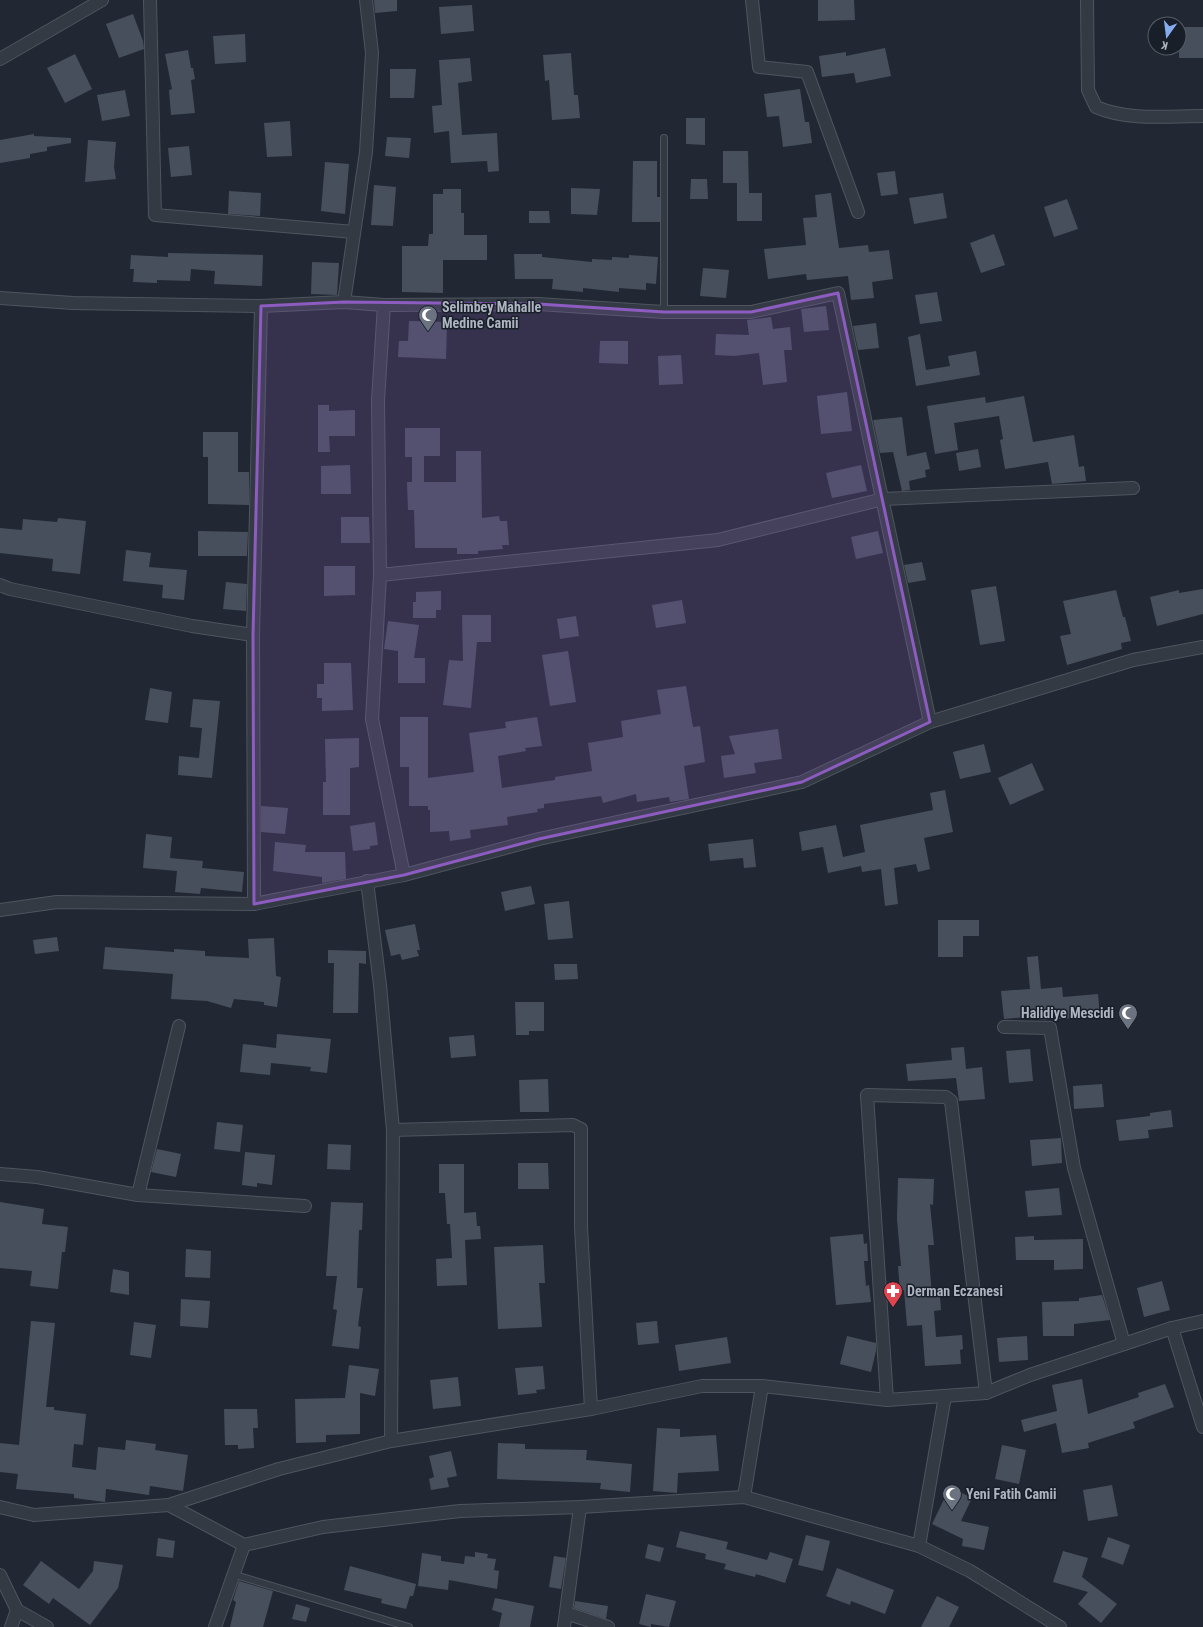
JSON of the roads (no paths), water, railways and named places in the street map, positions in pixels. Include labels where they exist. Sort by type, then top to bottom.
[{"type":"street","points":[[0,59],[102,0]]},
{"type":"street","points":[[150,0],[155,215],[354,232]]},
{"type":"street","points":[[344,302],[366,152],[372,61],[366,0]]},
{"type":"street","points":[[752,0],[759,67],[807,72],[858,212]]},
{"type":"street","points":[[1086,0],[1088,90],[1096,107],[1107,112],[1125,116],[1203,116]]},
{"type":"street","points":[[0,298],[73,303],[261,306],[344,302],[384,305],[538,304],[664,312],[751,312],[838,293],[930,722]]},
{"type":"street","points":[[384,305],[378,400],[380,575],[372,719],[404,875]]},
{"type":"street","points":[[254,904],[253,635],[261,306]]},
{"type":"street","points":[[380,575],[718,540],[883,498],[1133,488]]},
{"type":"street","points":[[0,585],[10,589],[184,625],[253,635]]},
{"type":"street","points":[[0,910],[57,902],[254,904],[404,875],[539,839],[802,782],[930,722],[1133,660],[1203,647]]},
{"type":"street","points":[[367,881],[380,986],[393,1130],[392,1441]]},
{"type":"street","points":[[138,1195],[179,1026]]},
{"type":"street","points":[[1004,1027],[1050,1028],[1074,1168],[1124,1344]]},
{"type":"street","points":[[887,1400],[867,1095],[946,1097],[951,1101],[986,1392]]},
{"type":"street","points":[[393,1130],[573,1125],[581,1129],[580,1226],[591,1410]]},
{"type":"street","points":[[0,1174],[37,1177],[138,1195],[305,1206]]},
{"type":"street","points":[[0,1507],[34,1515],[169,1505],[279,1469],[392,1441],[591,1410],[702,1386],[762,1386],[887,1400],[986,1392],[1030,1375],[1172,1328],[1203,1321]]},
{"type":"street","points":[[1172,1328],[1203,1427]]},
{"type":"street","points":[[744,1497],[762,1386]]},
{"type":"street","points":[[919,1546],[945,1396]]},
{"type":"street","points":[[169,1505],[244,1544],[323,1526],[460,1511],[580,1507],[744,1497],[919,1546],[970,1571],[1060,1627]]},
{"type":"street","points":[[564,1627],[580,1507]]},
{"type":"street","points":[[215,1627],[232,1574],[244,1544]]},
{"type":"street","points":[[0,1575],[18,1610],[47,1627]]},
{"type":"street","points":[[11,1627],[18,1610]]},
{"type":"street","points":[[566,1613],[608,1627]]},
{"type":"lane","points":[[664,138],[664,312]]},
{"type":"lane","points":[[232,1574],[409,1627]]},
{"type":"place","name":"Selimbey Mahalle Medine Camii","points":[[428,332]]},
{"type":"place","name":"Halidiye Mescidi","points":[[1128,1030]]},
{"type":"place","name":"Derman Eczanesi","points":[[893,1308]]},
{"type":"place","name":"Yeni Fatih Camii","points":[[952,1511]]}]
